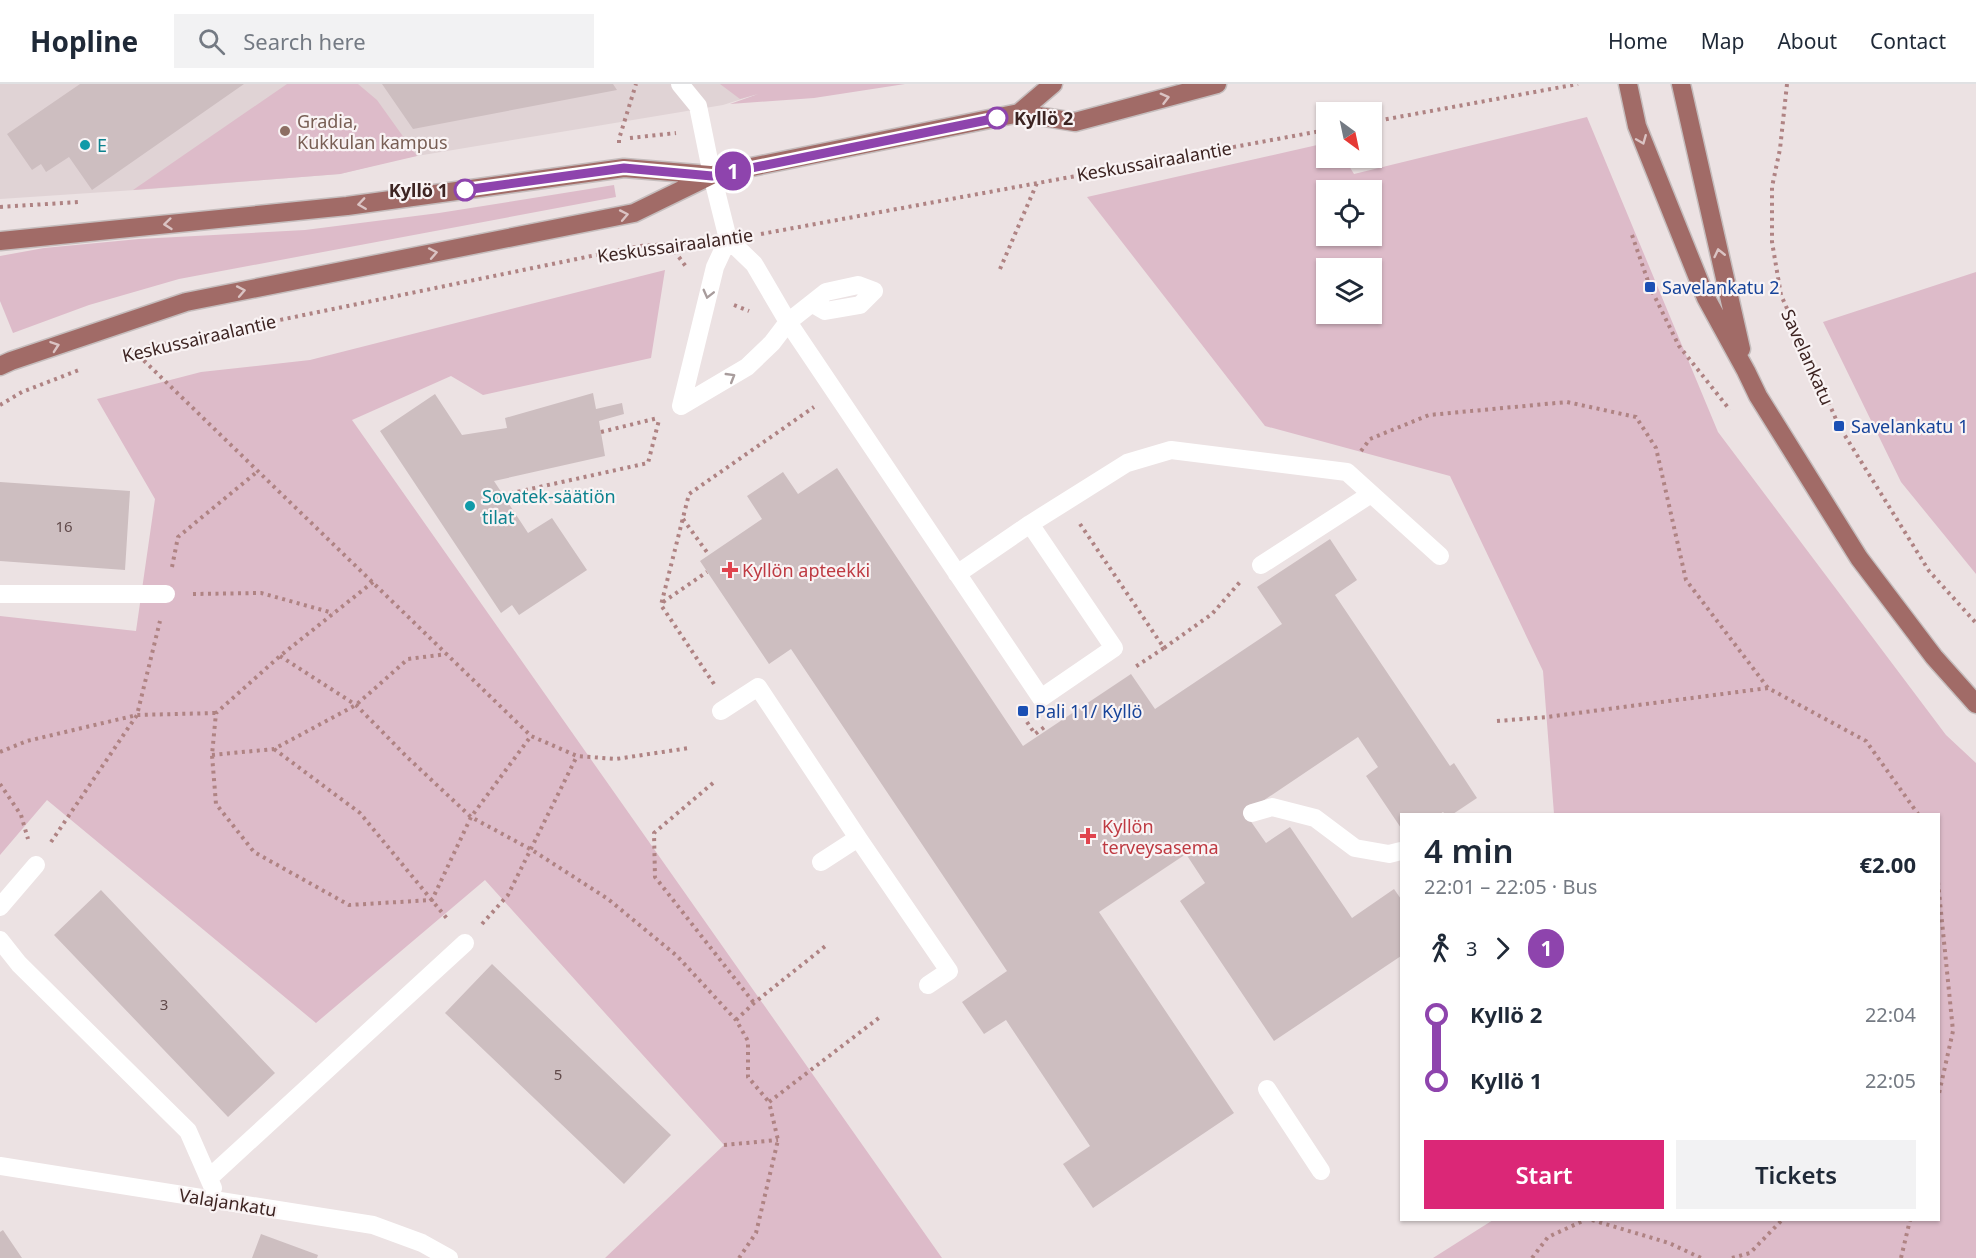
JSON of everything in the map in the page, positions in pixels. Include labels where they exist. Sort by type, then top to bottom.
[{"type":"main road","name":"Keskussairaalantie","points":[[1019,113],[1053,84]]},
{"type":"main road","name":"Keskussairaalantie","points":[[0,366],[186,302],[634,213],[712,176],[1019,113],[1075,122],[1217,84]]},
{"type":"main road","points":[[1628,84],[1637,126],[1706,298],[1758,396],[1859,558],[1934,657],[1976,704]]},
{"type":"main road","points":[[1681,84],[1746,371]]},
{"type":"main road","name":"Keskussairaalantie","points":[[0,241],[347,206],[624,168],[712,176]]},
{"type":"street","points":[[680,84],[698,106],[712,176],[728,238],[754,264],[788,322],[1041,698],[1114,648],[1030,524]]},
{"type":"street","points":[[728,238],[715,267],[681,406],[747,367],[772,343],[788,322],[801,310],[813,304]]},
{"type":"street","points":[[957,574],[1030,524],[1127,463],[1171,450],[1347,472],[1440,556]]},
{"type":"street","points":[[1261,566],[1371,494]]},
{"type":"street","points":[[0,594],[166,594]]},
{"type":"street","points":[[725,709],[758,687],[949,971],[928,985]]},
{"type":"street","points":[[1252,813],[1272,807],[1315,818],[1355,848],[1389,854],[1400,851]]},
{"type":"street","points":[[821,862],[858,838]]},
{"type":"street","points":[[0,908],[36,866]]},
{"type":"street","points":[[0,940],[19,964],[188,1131],[219,1201]]},
{"type":"street","points":[[209,1178],[465,943]]},
{"type":"street","points":[[1267,1089],[1321,1171]]},
{"type":"street","name":"Valajankatu","points":[[0,1166],[373,1225],[423,1243],[449,1258]]},
{"type":"path","points":[[619,139],[636,84]]},
{"type":"path","points":[[1382,120],[1578,84]]},
{"type":"path","name":"Savelankatu","points":[[1787,84],[1780,149],[1772,187],[1772,242],[1781,295],[1839,426],[1929,571],[1976,623]]},
{"type":"path","name":"Keskussairaalantie","points":[[122,354],[640,246],[779,231],[1316,132]]},
{"type":"path","points":[[1000,270],[1038,182]]},
{"type":"path","points":[[1632,235],[1650,287],[1679,346],[1730,410]]},
{"type":"path","points":[[133,350],[531,736],[578,756],[616,759],[689,748]]},
{"type":"path","points":[[0,405],[22,392],[89,366]]},
{"type":"path","points":[[1370,439],[1429,415],[1567,402],[1636,417],[1656,448],[1686,580],[1768,688],[1866,741],[1917,813]]},
{"type":"path","points":[[725,709],[661,605],[689,494],[814,407]]},
{"type":"path","points":[[601,432],[659,417]]},
{"type":"path","points":[[503,495],[648,463]]},
{"type":"path","points":[[36,866],[137,715],[178,537],[258,471]]},
{"type":"path","points":[[683,518],[709,555]]},
{"type":"path","points":[[1164,648],[1212,614],[1244,578],[1261,566]]},
{"type":"path","points":[[662,602],[707,572]]},
{"type":"path","points":[[0,752],[27,741],[137,715],[216,713],[280,656],[373,582]]},
{"type":"path","points":[[166,594],[261,593],[334,613]]},
{"type":"path","points":[[212,755],[274,749],[356,705],[408,659],[448,654]]},
{"type":"path","points":[[280,656],[356,705],[471,817],[532,850],[608,899],[677,956],[736,1020],[748,1041],[748,1077],[769,1102],[778,1140],[756,1233],[739,1258]]},
{"type":"path","points":[[1497,721],[1547,717],[1768,688]]},
{"type":"path","points":[[216,713],[212,755],[216,804],[254,852],[348,905],[432,900]]},
{"type":"path","points":[[432,900],[471,817],[531,736]]},
{"type":"path","points":[[274,749],[360,813],[465,943],[508,895],[578,756]]},
{"type":"path","points":[[713,783],[654,833],[655,877],[754,1003]]},
{"type":"path","points":[[0,784],[21,815],[36,866]]},
{"type":"path","points":[[1940,902],[1953,1031],[1940,1089]]},
{"type":"path","points":[[736,1020],[828,944]]},
{"type":"path","points":[[769,1102],[880,1017]]},
{"type":"path","points":[[724,1145],[778,1140]]},
{"type":"path","points":[[1532,1258],[1548,1237],[1583,1221]]},
{"type":"path","points":[[1595,1221],[1669,1243],[1701,1258]]},
{"type":"path","points":[[1732,1258],[1750,1253],[1781,1221]]},
{"type":"path","points":[[1901,1258],[1910,1221]]},
{"type":"shaded area","name":"Gradia, Kukkulan kampus","points":[[0,84],[789,84],[723,105],[405,158],[340,174],[0,199]]},
{"type":"shaded area","points":[[287,84],[358,84],[377,100],[417,156],[340,174],[133,190]]},
{"type":"shaded area","points":[[720,84],[905,84],[814,98],[730,104],[758,94],[740,99]]},
{"type":"shaded area","points":[[1587,117],[1718,432],[1946,735],[1976,763],[1976,1258],[1433,1258],[1491,1221],[1940,1221],[1940,813],[1554,813],[1543,671],[1450,476],[1265,426],[1087,197],[1316,145],[1316,168],[1350,168],[1354,174]]},
{"type":"shaded area","points":[[614,185],[616,197],[179,279],[89,305],[13,333],[0,301],[0,256],[44,248],[139,239],[305,230],[439,213]]},
{"type":"shaded area","points":[[665,270],[651,358],[483,395],[451,376],[352,420],[942,1258],[605,1258],[724,1145],[485,880],[316,1023],[47,800],[0,855],[0,616],[136,631],[155,499],[97,399],[201,372],[310,360]]},
{"type":"shaded area","points":[[1976,272],[1976,574],[1901,482],[1823,322]]},
{"type":"building","name":"E","points":[[80,84],[244,84],[92,190],[69,157],[46,172],[41,164],[32,170],[7,134]]},
{"type":"building","points":[[382,84],[613,84],[617,90],[413,129]]},
{"type":"building","name":"Sovatek-säätiön tilat","points":[[593,393],[596,409],[622,403],[624,414],[599,421],[605,456],[494,481],[528,533],[552,518],[587,570],[519,615],[512,605],[501,613],[380,431],[435,394],[462,435],[507,428],[505,418]]},
{"type":"building","name":"Kyllön terveysasema","points":[[837,468],[1023,746],[1131,674],[1155,709],[1282,624],[1257,587],[1330,539],[1357,580],[1335,595],[1450,766],[1454,763],[1477,798],[1454,813],[1400,813],[1400,827],[1366,776],[1378,767],[1358,737],[1245,813],[1266,843],[1290,827],[1352,918],[1394,889],[1400,898],[1400,957],[1274,1041],[1180,901],[1205,883],[1186,854],[1099,912],[1234,1113],[1093,1208],[1063,1164],[1090,1146],[1006,1020],[984,1034],[962,1002],[1007,971],[791,649],[769,664],[700,561],[762,519],[747,496],[783,472],[798,494]]},
{"type":"building","points":[[0,482],[130,491],[125,570],[0,561]]},
{"type":"building","points":[[101,890],[275,1073],[228,1117],[54,935]]},
{"type":"building","points":[[492,964],[671,1135],[624,1184],[445,1013]]},
{"type":"building","points":[[3,1230],[22,1258],[0,1258],[0,1232]]},
{"type":"building","points":[[261,1234],[318,1255],[317,1258],[252,1258]]},
{"type":"bus line","name":"1","points":[[465,190],[624,168],[712,176],[997,118]]},
{"type":"place","name":"Kyllö 2","points":[[997,118]]},
{"type":"place","name":"Gradia, Kukkulan kampus","points":[[285,131]]},
{"type":"place","name":"E","points":[[85,145]]},
{"type":"place","name":"Kyllö 1","points":[[465,190]]},
{"type":"place","name":"Savelankatu 2","points":[[1650,287]]},
{"type":"place","name":"Savelankatu 1","points":[[1839,426]]},
{"type":"place","name":"Sovatek-säätiön tilat","points":[[470,506]]},
{"type":"place","name":"Kyllön apteekki","points":[[730,570]]},
{"type":"place","name":"Pali 11/ Kyllö","points":[[1023,711]]},
{"type":"place","name":"Kyllön terveysasema","points":[[1088,836]]}]
